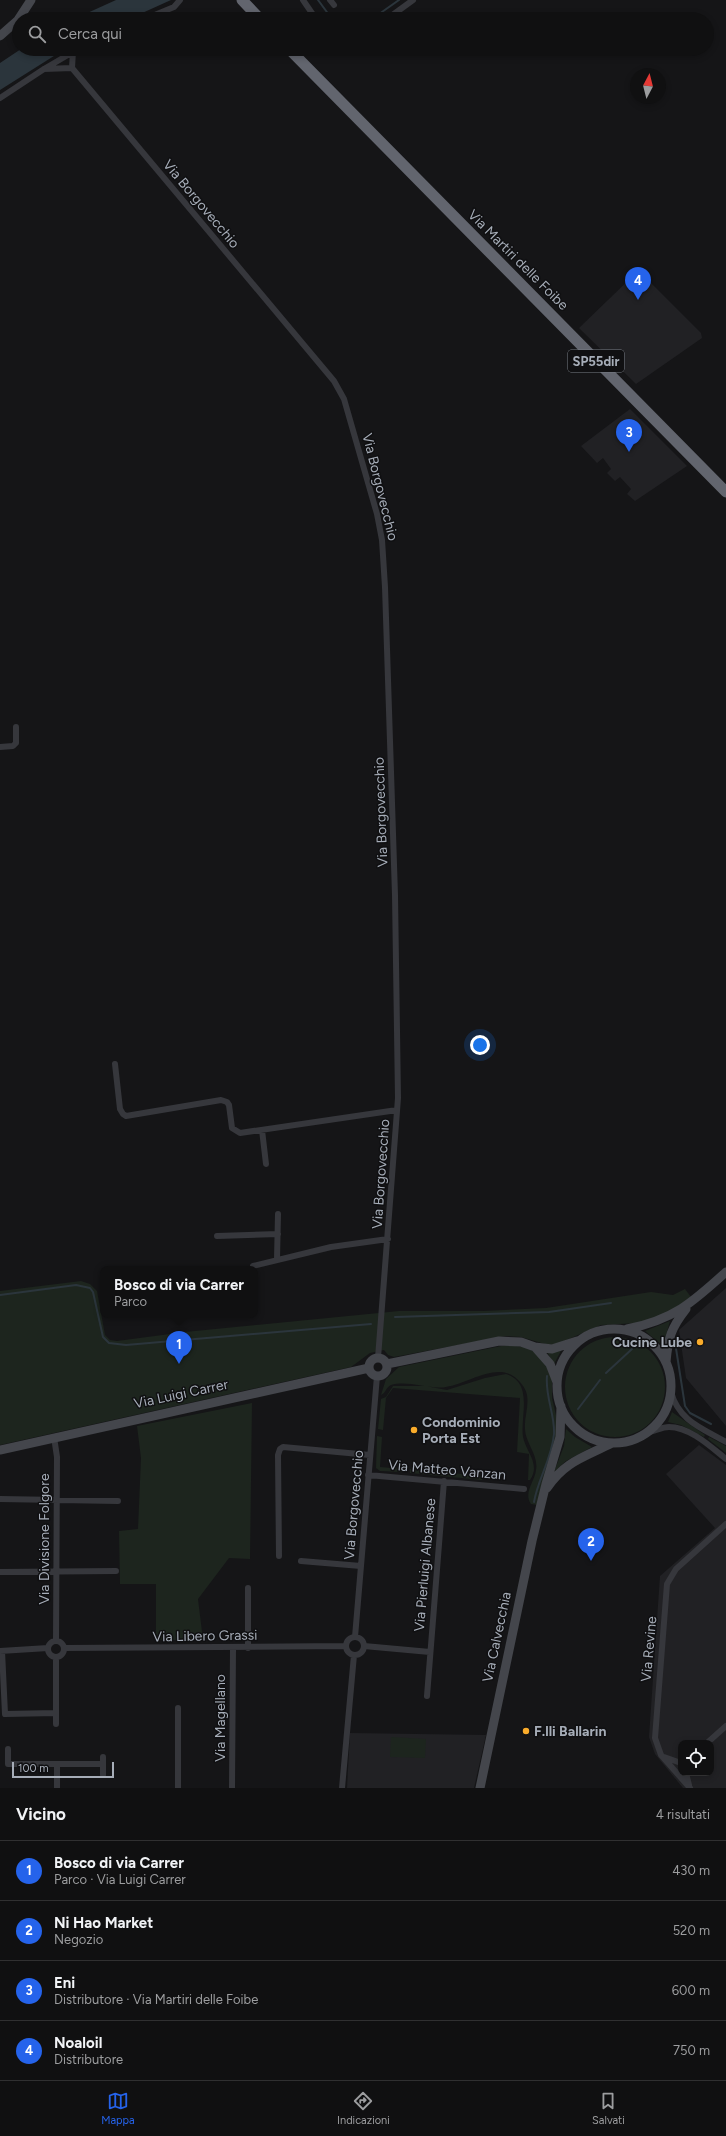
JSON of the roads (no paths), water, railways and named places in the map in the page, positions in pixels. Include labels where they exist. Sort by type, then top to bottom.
[{"type":"highway","points":[[242,0],[253,12]]},
{"type":"highway","name":"Via Martiri delle Foibe","points":[[296,56],[726,492]]},
{"type":"main road","points":[[23,12],[31,0]]},
{"type":"main road","points":[[0,36],[12,25]]},
{"type":"main road","points":[[666,1362],[668,1337],[672,1328],[689,1305],[726,1272]]},
{"type":"main road","points":[[387,1364],[499,1341],[521,1342],[535,1347],[552,1349],[601,1331],[623,1330],[656,1323],[689,1305]]},
{"type":"main road","points":[[535,1347],[550,1364],[557,1382],[561,1406],[570,1422],[581,1432],[595,1439],[612,1443],[631,1440],[648,1432],[664,1414],[671,1392],[670,1374],[666,1362],[658,1349],[638,1334],[623,1330]]},
{"type":"main road","points":[[557,1382],[564,1359],[571,1348],[582,1339]]},
{"type":"main road","points":[[378,1358],[384,1360],[387,1364],[384,1373],[377,1376],[371,1372],[369,1368],[371,1361],[378,1358]]},
{"type":"main road","name":"Via Luigi Carrer","points":[[0,1450],[369,1368]]},
{"type":"main road","name":"Via Calvecchia","points":[[480,1788],[532,1541],[560,1437],[561,1406]]},
{"type":"main road","name":"Via Calvecchia","points":[[544,1492],[555,1477],[572,1462],[612,1443]]},
{"type":"street","points":[[162,12],[174,7],[180,0]]},
{"type":"street","points":[[303,0],[311,12]]},
{"type":"street","points":[[400,12],[413,0]]},
{"type":"street","points":[[0,98],[66,56]]},
{"type":"street","points":[[44,69],[72,68],[75,56]]},
{"type":"street","name":"Via Borgovecchio","points":[[72,68],[334,381],[344,399],[377,514],[384,554],[395,895],[397,1110],[378,1358]]},
{"type":"street","points":[[0,746],[13,746],[16,743],[16,727]]},
{"type":"street","name":"Via Borgovecchio","points":[[115,1064],[120,1109],[126,1116],[221,1100],[227,1102],[229,1105],[234,1131],[240,1133],[397,1110]]},
{"type":"street","points":[[262,1130],[266,1164]]},
{"type":"street","points":[[277,1259],[278,1214]]},
{"type":"street","points":[[217,1236],[278,1234]]},
{"type":"street","name":"Via Borgovecchio","points":[[253,1266],[332,1247],[388,1239]]},
{"type":"street","name":"Via Borgovecchio","points":[[355,1637],[377,1376]]},
{"type":"street","points":[[671,1392],[675,1406],[684,1418],[726,1442]]},
{"type":"street","points":[[648,1432],[668,1427],[682,1430],[704,1442],[726,1459]]},
{"type":"street","name":"Via Divisione Folgore","points":[[54,1437],[56,1457],[56,1641]]},
{"type":"street","points":[[279,1556],[280,1449],[284,1447],[370,1455]]},
{"type":"street","name":"Via Matteo Vanzan","points":[[368,1475],[524,1489]]},
{"type":"street","name":"Via Pierluigi Albanese","points":[[427,1696],[444,1481]]},
{"type":"street","points":[[0,1499],[118,1501]]},
{"type":"street","name":"Via Revine","points":[[691,1788],[663,1757],[656,1744],[654,1730],[667,1584],[676,1569],[726,1524]]},
{"type":"street","points":[[301,1561],[361,1566]]},
{"type":"street","points":[[0,1572],[116,1571]]},
{"type":"street","points":[[248,1588],[248,1648]]},
{"type":"street","points":[[355,1637],[362,1641],[364,1646],[360,1654],[354,1655],[349,1653],[346,1646],[348,1641],[355,1637]]},
{"type":"street","points":[[56,1641],[61,1642],[64,1648],[63,1654],[56,1657],[50,1655],[48,1648],[50,1644],[56,1641]]},
{"type":"street","name":"Via Libero Grassi","points":[[64,1648],[248,1648],[346,1646]]},
{"type":"street","name":"Via Pierluigi Albanese","points":[[364,1646],[430,1652]]},
{"type":"street","points":[[48,1648],[1,1651],[5,1714],[56,1713]]},
{"type":"street","name":"Via Magellano","points":[[232,1788],[233,1648]]},
{"type":"street","points":[[342,1788],[354,1655]]},
{"type":"street","points":[[56,1657],[56,1724]]},
{"type":"street","points":[[178,1708],[178,1788]]},
{"type":"street","points":[[711,1740],[726,1726]]},
{"type":"street","points":[[8,1749],[8,1764],[103,1764]]},
{"type":"street","points":[[103,1757],[103,1775]]},
{"type":"street","points":[[663,1757],[678,1762]]},
{"type":"street","points":[[57,1765],[57,1788]]},
{"type":"street","points":[[687,1776],[691,1788]]},
{"type":"waterway","points":[[318,0],[327,12]]},
{"type":"waterway","points":[[382,12],[399,0]]},
{"type":"waterway","points":[[0,1295],[76,1285],[90,1288],[93,1292],[103,1337],[109,1343],[126,1345],[371,1324]]},
{"type":"waterway","points":[[395,1317],[549,1312],[611,1303]]},
{"type":"waterway","points":[[675,1342],[685,1406],[690,1413],[711,1424]]},
{"type":"waterway","points":[[606,1373],[632,1349]]},
{"type":"waterway","points":[[534,1502],[551,1452],[554,1434],[553,1419],[547,1391],[547,1376]]},
{"type":"waterway","points":[[578,1409],[600,1380]]},
{"type":"place","name":"Noaloil","points":[[638,300]]},
{"type":"place","name":"Eni","points":[[629,452]]},
{"type":"place","name":"Cucine Lube","points":[[700,1342]]},
{"type":"place","name":"Bosco di via Carrer","points":[[179,1364]]},
{"type":"place","name":"Condominio Porta Est","points":[[414,1430]]},
{"type":"place","name":"Ni Hao Market","points":[[591,1561]]},
{"type":"place","name":"F.lli Ballarin","points":[[526,1731]]}]
